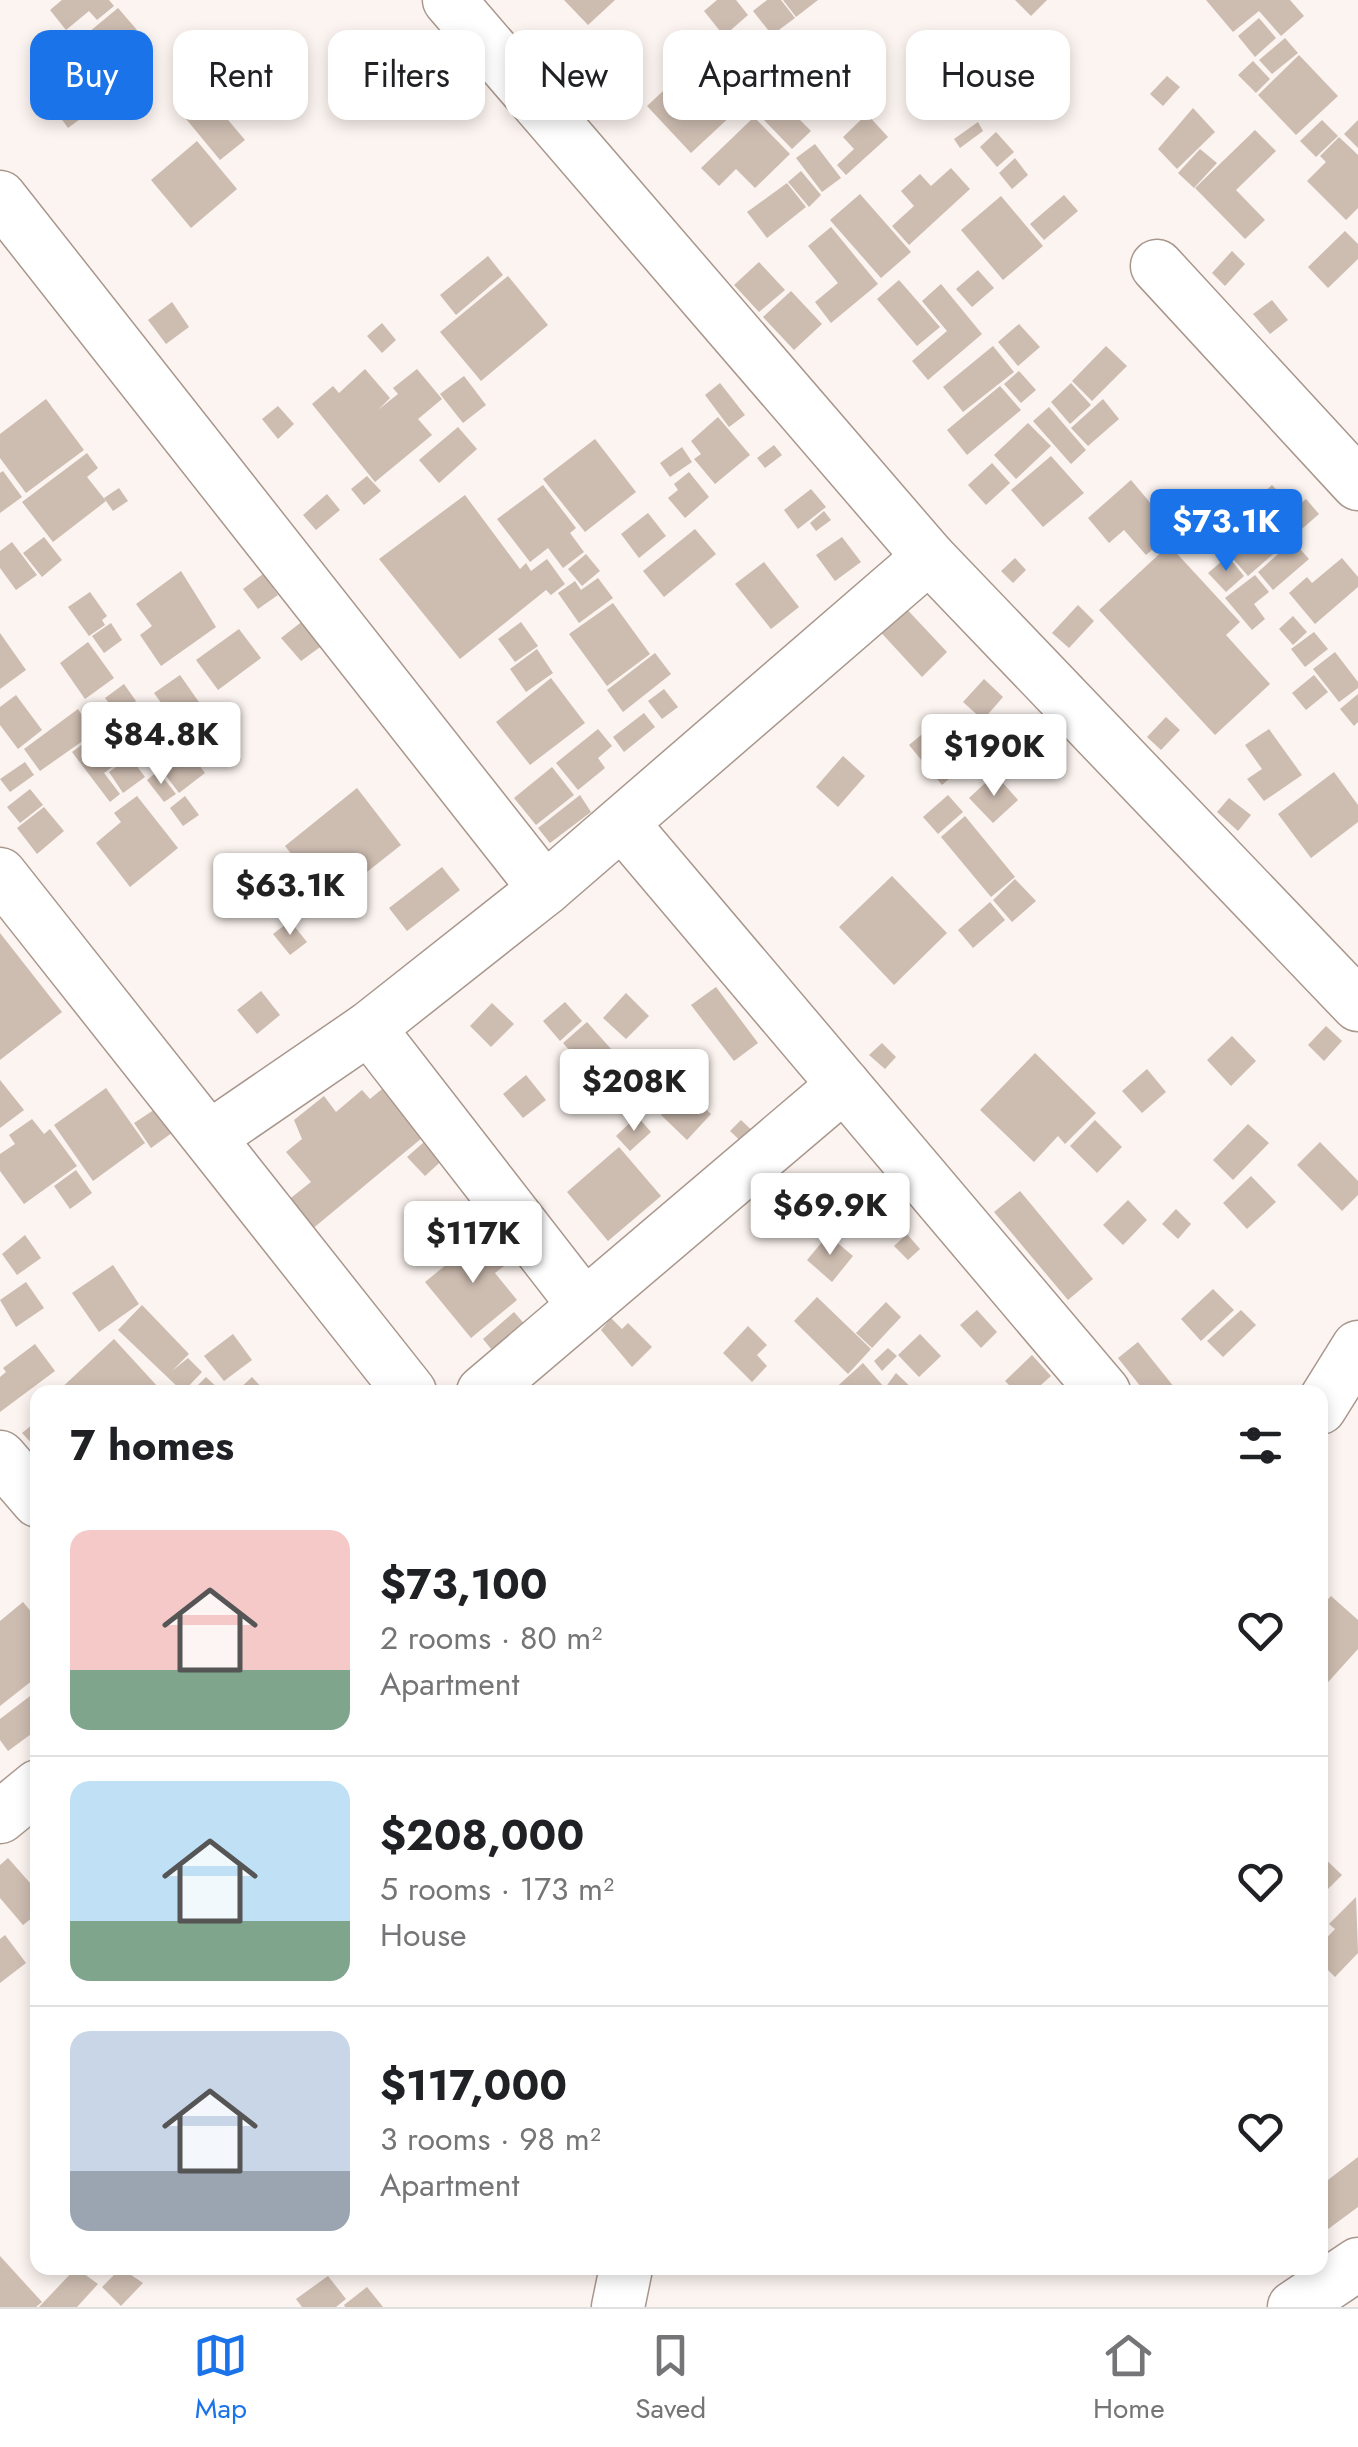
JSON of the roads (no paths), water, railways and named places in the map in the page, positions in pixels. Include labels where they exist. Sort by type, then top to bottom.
[{"type":"street","points":[[448,0],[929,558],[1358,1005]]},
{"type":"street","points":[[0,197],[545,890]]},
{"type":"street","points":[[1157,266],[1358,484]]},
{"type":"street","points":[[210,1137],[369,1028],[545,890],[929,558]]},
{"type":"street","points":[[622,823],[1098,1385]]},
{"type":"street","points":[[0,874],[405,1385]]},
{"type":"street","points":[[369,1028],[584,1305]]},
{"type":"street","points":[[516,1382],[584,1305],[844,1085]]},
{"type":"street","points":[[1328,1395],[1358,1346]]},
{"type":"street","points":[[0,1457],[30,1491]]},
{"type":"street","points":[[1294,2307],[1358,2264]]},
{"type":"street","points":[[618,2307],[625,2275]]}]
